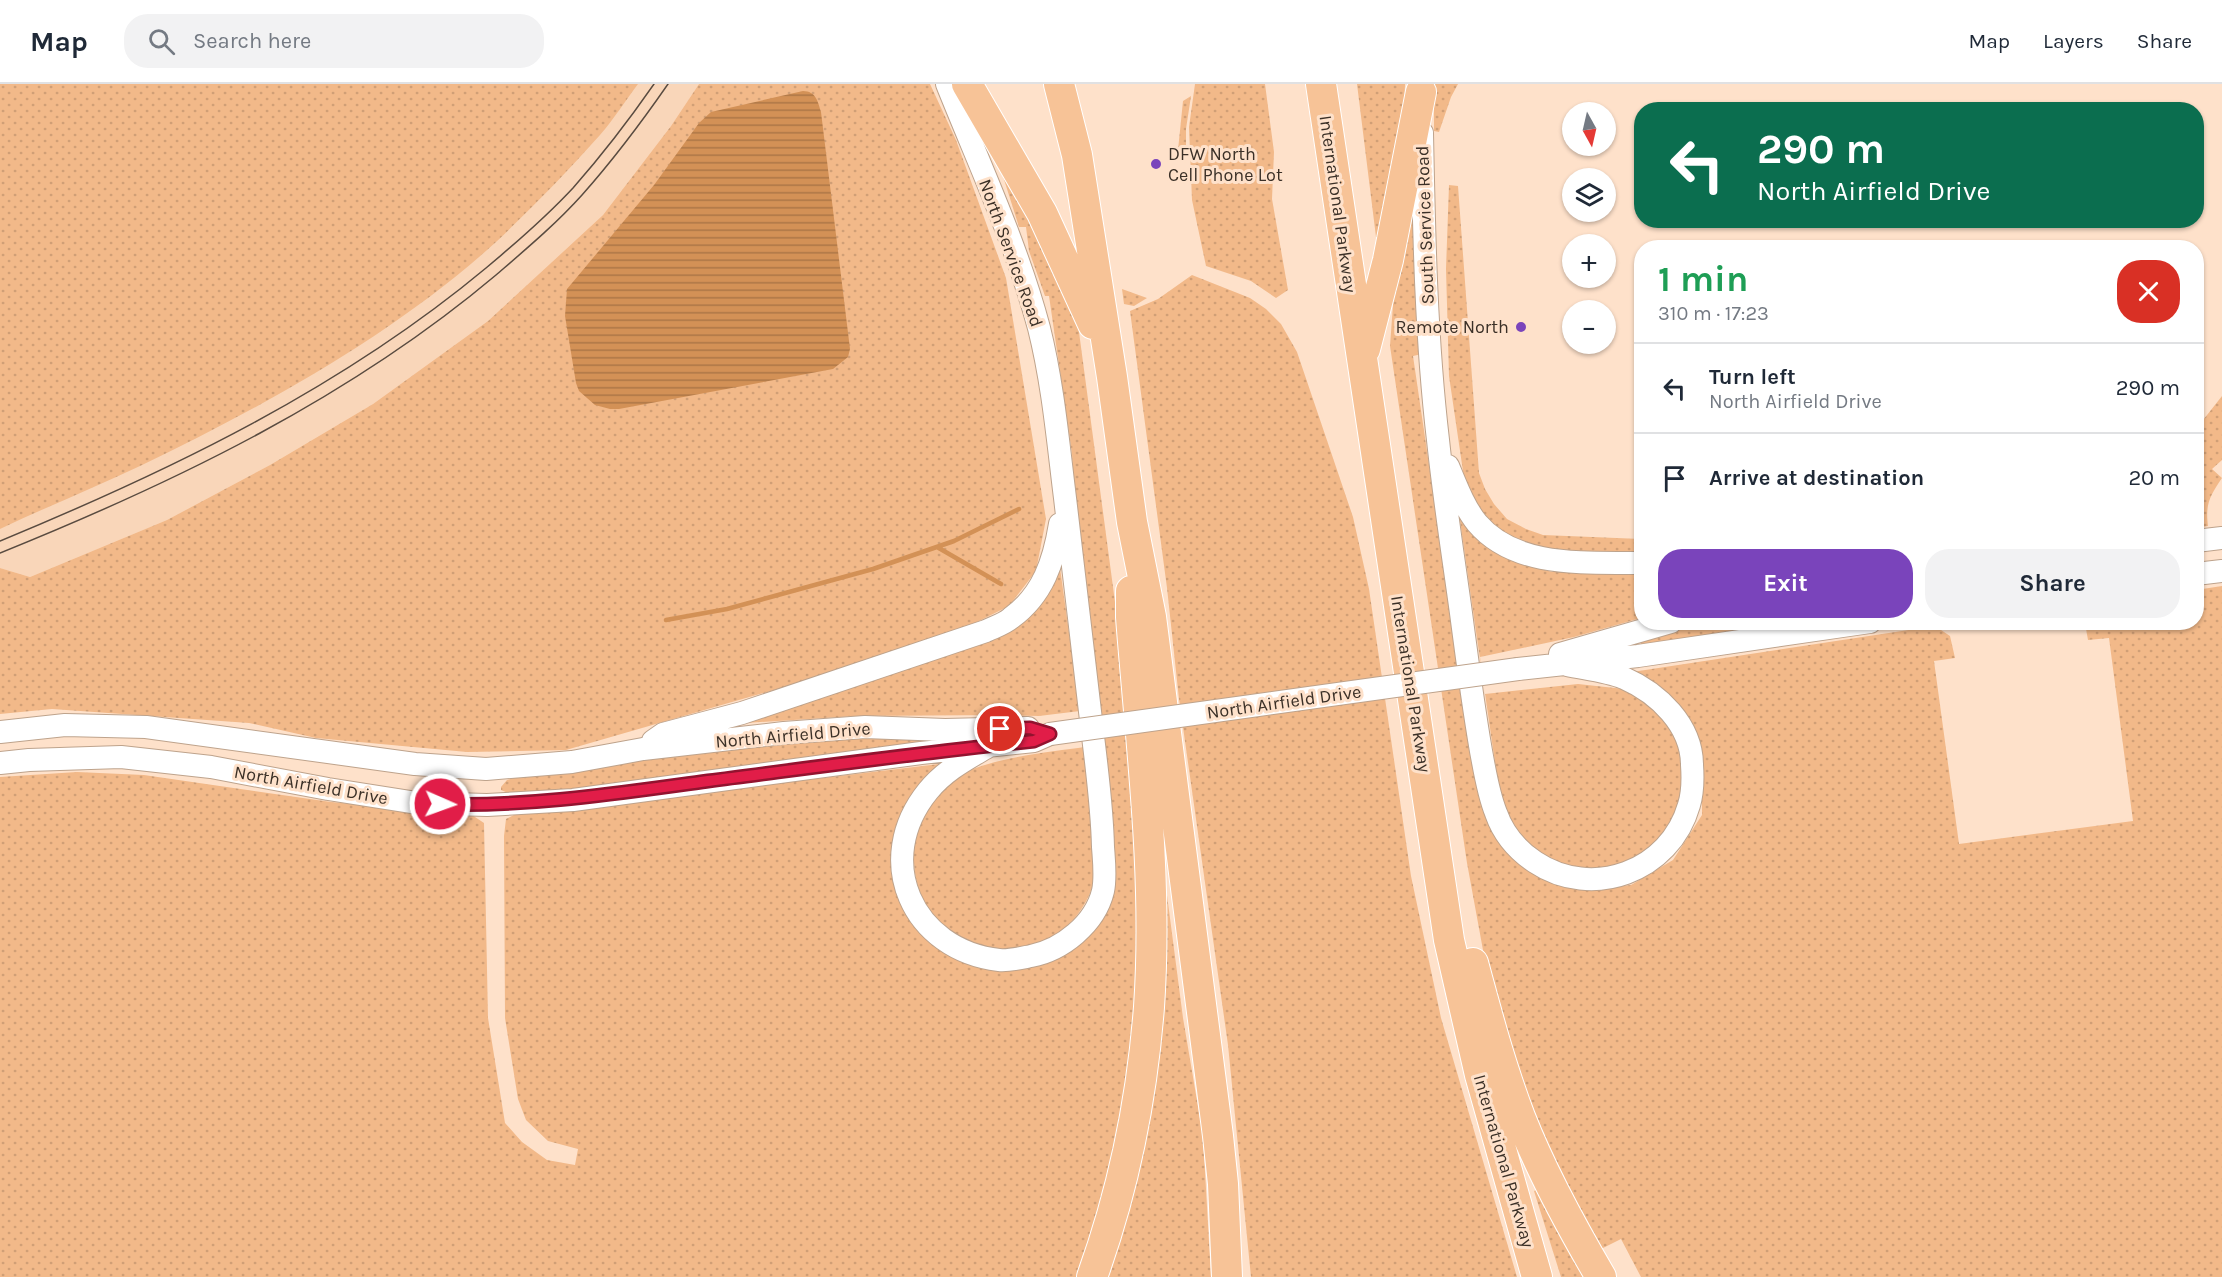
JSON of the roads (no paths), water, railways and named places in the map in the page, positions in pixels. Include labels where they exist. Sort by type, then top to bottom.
[{"type":"highway","points":[[967,84],[1042,213],[1083,299],[1111,368]]},
{"type":"highway","points":[[1059,84],[1077,155],[1111,368],[1132,522],[1152,616],[1223,1184],[1227,1277]]},
{"type":"highway","name":"International Parkway","points":[[1321,84],[1361,364],[1449,940],[1480,1075],[1538,1277]]},
{"type":"highway","points":[[1361,364],[1388,260],[1421,88]]},
{"type":"highway","points":[[1092,1277],[1105,1243],[1123,1178],[1143,1062],[1149,1005],[1148,853],[1131,617],[1132,522]]},
{"type":"highway","points":[[1428,799],[1498,1052],[1521,1119],[1556,1196],[1602,1277]]},
{"type":"highway","points":[[1506,1166],[1547,1277]]},
{"type":"main road","name":"North Service Road","points":[[946,84],[1020,270],[1039,329],[1052,397],[1102,810],[1104,874],[1102,893],[1090,918],[1075,934],[1054,949],[1041,954],[1002,961],[969,953],[949,944],[923,921],[912,906],[901,854],[912,815],[928,791],[949,770],[989,746]]},
{"type":"main road","name":"South Service Road","points":[[1421,88],[1424,254],[1437,439],[1477,727],[1489,792],[1497,817],[1510,839],[1523,854],[1547,870],[1571,878],[1608,879],[1642,866],[1664,847],[1675,833],[1689,806],[1692,788],[1692,760],[1685,733],[1667,707],[1646,691],[1622,678],[1568,665]]},
{"type":"main road","points":[[1437,439],[1467,506],[1477,522],[1494,539],[1536,557],[1604,563],[1634,562]]},
{"type":"main road","points":[[643,749],[663,734],[742,713],[838,682],[986,632],[1011,619],[1029,602],[1048,572],[1055,554],[1065,499]]},
{"type":"main road","points":[[2204,540],[2222,538]]},
{"type":"main road","points":[[2204,573],[2222,571]]},
{"type":"main road","name":"North Airfield Drive","points":[[1518,669],[1563,653],[1643,630]]},
{"type":"main road","name":"North Airfield Drive","points":[[0,764],[29,760],[121,757],[211,766],[328,789],[417,803],[487,805],[573,800],[921,753],[1034,741],[1050,734],[1814,630]]},
{"type":"main road","name":"North Airfield Drive","points":[[0,732],[65,725],[146,727],[415,764],[486,769],[572,762],[643,749],[784,733],[865,727],[945,730],[1030,728],[1050,734]]},
{"type":"main road","points":[[486,769],[487,805]]},
{"type":"waterway","points":[[666,620],[727,609],[873,569],[954,541],[1019,509]]},
{"type":"waterway","points":[[937,547],[1001,584]]},
{"type":"tram line","points":[[0,541],[128,485],[254,423],[374,351],[431,311],[486,268],[563,199],[605,150],[654,84]]},
{"type":"tram line","points":[[0,553],[66,526],[196,466],[259,434],[382,360],[440,319],[496,275],[562,216],[616,155],[668,84]]},
{"type":"place","name":"DFW North Cell Phone Lot","points":[[1156,164]]},
{"type":"place","name":"Remote North","points":[[1521,327]]}]
